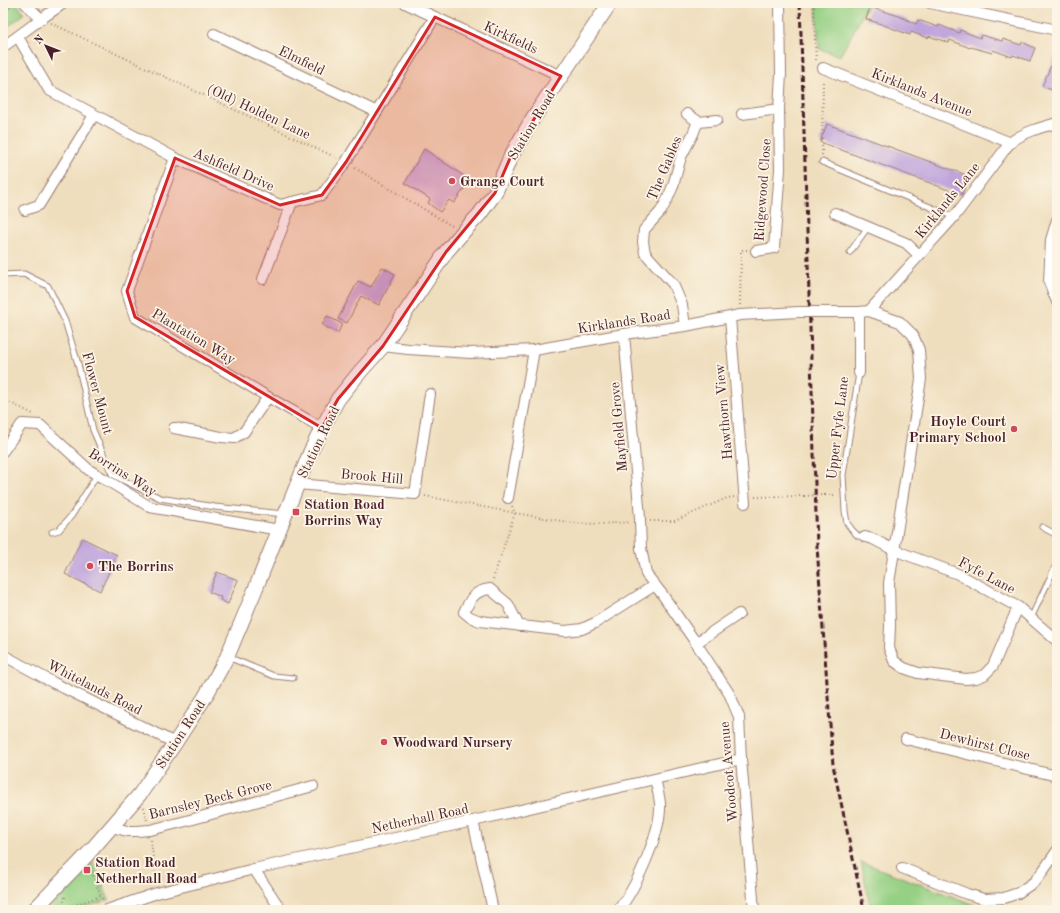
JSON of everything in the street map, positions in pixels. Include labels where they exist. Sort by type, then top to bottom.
[{"type":"street","points":[[3,6],[6,3]]},
{"type":"street","points":[[25,3],[41,18]]},
{"type":"street","points":[[3,47],[41,18],[64,3]]},
{"type":"street","name":"Kirkfields","points":[[405,3],[561,76]]},
{"type":"street","name":"Ridgewood Close","points":[[756,251],[774,248],[780,168],[780,3]]},
{"type":"street","points":[[930,3],[1057,30]]},
{"type":"street","name":"Station Road","points":[[34,910],[88,862],[112,827],[140,794],[175,744],[205,697],[227,656],[256,590],[310,453],[338,399],[383,346],[446,252],[479,215],[495,193],[511,156],[533,118],[606,4]]},
{"type":"street","name":"Ashfield Drive","points":[[18,37],[49,90],[175,158],[280,205],[322,195],[346,162],[435,17]]},
{"type":"street","name":"Elmfield","points":[[214,34],[377,112]]},
{"type":"street","name":"Kirklands Avenue","points":[[823,68],[1011,143]]},
{"type":"street","points":[[742,114],[779,109]]},
{"type":"street","points":[[687,114],[699,122],[717,120]]},
{"type":"street","points":[[25,210],[38,205],[94,115]]},
{"type":"street","name":"The Gables","points":[[685,326],[682,305],[673,284],[645,253],[643,242],[644,230],[667,200],[673,186],[681,157],[699,122]]},
{"type":"street","name":"Kirklands Lane","points":[[864,312],[919,256],[954,217],[1011,143],[1024,135],[1057,123]]},
{"type":"street","name":"Plantation Way","points":[[175,158],[127,291],[135,317],[322,428]]},
{"type":"street","points":[[263,279],[292,202]]},
{"type":"street","points":[[835,213],[906,243],[919,256]]},
{"type":"street","points":[[1057,220],[1051,240],[1049,282],[1057,302]]},
{"type":"street","name":"Kirklands Road","points":[[383,346],[408,350],[470,352],[534,350],[624,334],[685,326],[740,315],[799,312],[864,312],[900,322],[913,335],[919,350],[921,379],[888,583],[890,626],[889,648],[894,661],[904,668],[918,673],[966,679],[984,675],[993,666],[1018,607]]},
{"type":"street","name":"Upper Fyfe Lane","points":[[859,373],[864,312]]},
{"type":"street","name":"Hawthorn View","points":[[730,318],[745,501]]},
{"type":"street","name":"Mayfield Grove","points":[[624,334],[640,520]]},
{"type":"street","points":[[508,498],[534,350]]},
{"type":"street","name":"Brook Hill","points":[[298,484],[415,494],[430,394]]},
{"type":"street","points":[[174,428],[221,438],[234,438],[244,432],[268,397]]},
{"type":"street","name":"Borrins Way","points":[[3,451],[22,424],[40,425],[89,470],[150,508],[279,530]]},
{"type":"street","name":"Woodcot Avenue","points":[[640,520],[641,548],[646,574],[696,643],[730,695],[739,717],[741,759],[754,910]]},
{"type":"street","name":"Fyfe Lane","points":[[865,537],[873,539],[894,550],[958,574],[1018,607],[1057,641]]},
{"type":"street","points":[[519,626],[508,604],[490,589],[481,590],[471,599],[461,614],[480,621],[519,626],[565,631],[582,629],[595,623],[655,585]]},
{"type":"street","points":[[696,643],[740,614]]},
{"type":"street","name":"Whitelands Road","points":[[3,655],[54,683],[175,744]]},
{"type":"street","name":"Dewhirst Close","points":[[906,739],[1057,776]]},
{"type":"street","name":"Netherhall Road","points":[[105,906],[254,869],[473,821],[741,759]]},
{"type":"street","points":[[618,910],[626,901],[646,861],[659,821],[660,803],[655,779]]},
{"type":"street","name":"Barnsley Beck Grove","points":[[112,827],[127,831],[150,830],[313,786]]},
{"type":"street","points":[[473,821],[493,910]]},
{"type":"street","points":[[902,868],[967,894],[984,898],[1004,898],[1018,892],[1034,882],[1057,851]]},
{"type":"street","points":[[254,869],[281,910]]},
{"type":"lane","points":[[822,162],[954,217]]},
{"type":"lane","points":[[850,252],[868,227]]},
{"type":"lane","name":"Flower Mount","points":[[3,275],[24,274],[48,286],[65,321],[78,364],[93,430],[112,474],[160,498],[215,507],[285,515]]},
{"type":"lane","name":"Upper Fyfe Lane","points":[[859,373],[843,475],[845,511],[848,523],[858,536],[865,537]]},
{"type":"lane","points":[[52,532],[59,530],[72,515],[97,475]]},
{"type":"lane","points":[[1042,527],[1057,535]]},
{"type":"lane","points":[[1031,618],[1057,562]]},
{"type":"lane","points":[[227,656],[274,676],[293,678]]},
{"type":"path","points":[[814,3],[817,64],[823,68],[822,162]]},
{"type":"path","name":"(Old) Holden Lane","points":[[41,18],[346,162],[463,232]]},
{"type":"path","name":"Ridgewood Close","points":[[740,315],[741,250],[756,251]]},
{"type":"path","points":[[415,494],[573,523],[601,524],[640,520],[675,521],[727,498],[745,501],[804,496],[844,495]]},
{"type":"path","points":[[490,589],[515,513]]},
{"type":"path","points":[[140,794],[150,830],[157,893]]},
{"type":"path","points":[[85,874],[88,862]]},
{"type":"path","points":[[88,862],[105,906]]},
{"type":"path","points":[[65,895],[62,909],[100,896]]},
{"type":"highlighted area","points":[[435,17],[561,76],[511,156],[495,193],[446,252],[383,346],[338,399],[322,428],[135,317],[127,291],[175,158],[280,205],[322,195],[346,162]]},
{"type":"green space","points":[[816,3],[869,3],[840,56],[819,49]]},
{"type":"green space","points":[[9,5],[18,5],[23,12],[23,15],[3,30],[3,11]]},
{"type":"green space","points":[[93,862],[109,900],[76,910],[47,910]]},
{"type":"green space","points":[[861,862],[988,910],[871,910]]},
{"type":"building","points":[[870,7],[899,16],[916,24],[918,20],[938,27],[939,25],[959,33],[960,30],[980,38],[981,35],[1002,41],[1003,39],[1021,45],[1022,42],[1035,48],[1030,61],[1013,55],[1012,57],[993,50],[992,53],[970,48],[950,40],[949,43],[911,32],[910,35],[866,19]]},
{"type":"building","points":[[1057,52],[1057,83],[1054,91],[1042,86]]},
{"type":"building","points":[[827,124],[969,176],[962,195],[820,142]]},
{"type":"building","name":"Grange Court","points":[[424,149],[470,180],[454,203],[449,200],[440,212],[428,203],[430,199],[405,183]]},
{"type":"building","points":[[382,267],[395,274],[379,305],[361,296],[347,323],[338,319],[358,281],[371,287]]},
{"type":"building","points":[[327,316],[342,324],[338,333],[322,325]]},
{"type":"building","name":"The Borrins","points":[[82,538],[117,555],[100,591],[65,574]]},
{"type":"building","points":[[217,572],[238,580],[228,604],[220,600],[221,597],[209,592]]},
{"type":"railway","points":[[800,3],[817,547],[833,765],[864,910]]},
{"type":"place","name":"Grange Court","points":[[452,181]]},
{"type":"place","name":"Hoyle Court Primary School","points":[[1014,429]]},
{"type":"place","name":"Station Road Borrins Way","points":[[296,512]]},
{"type":"place","name":"The Borrins","points":[[90,566]]},
{"type":"place","name":"Woodward Nursery","points":[[384,742]]},
{"type":"place","name":"Station Road Netherhall Road","points":[[87,870]]}]
